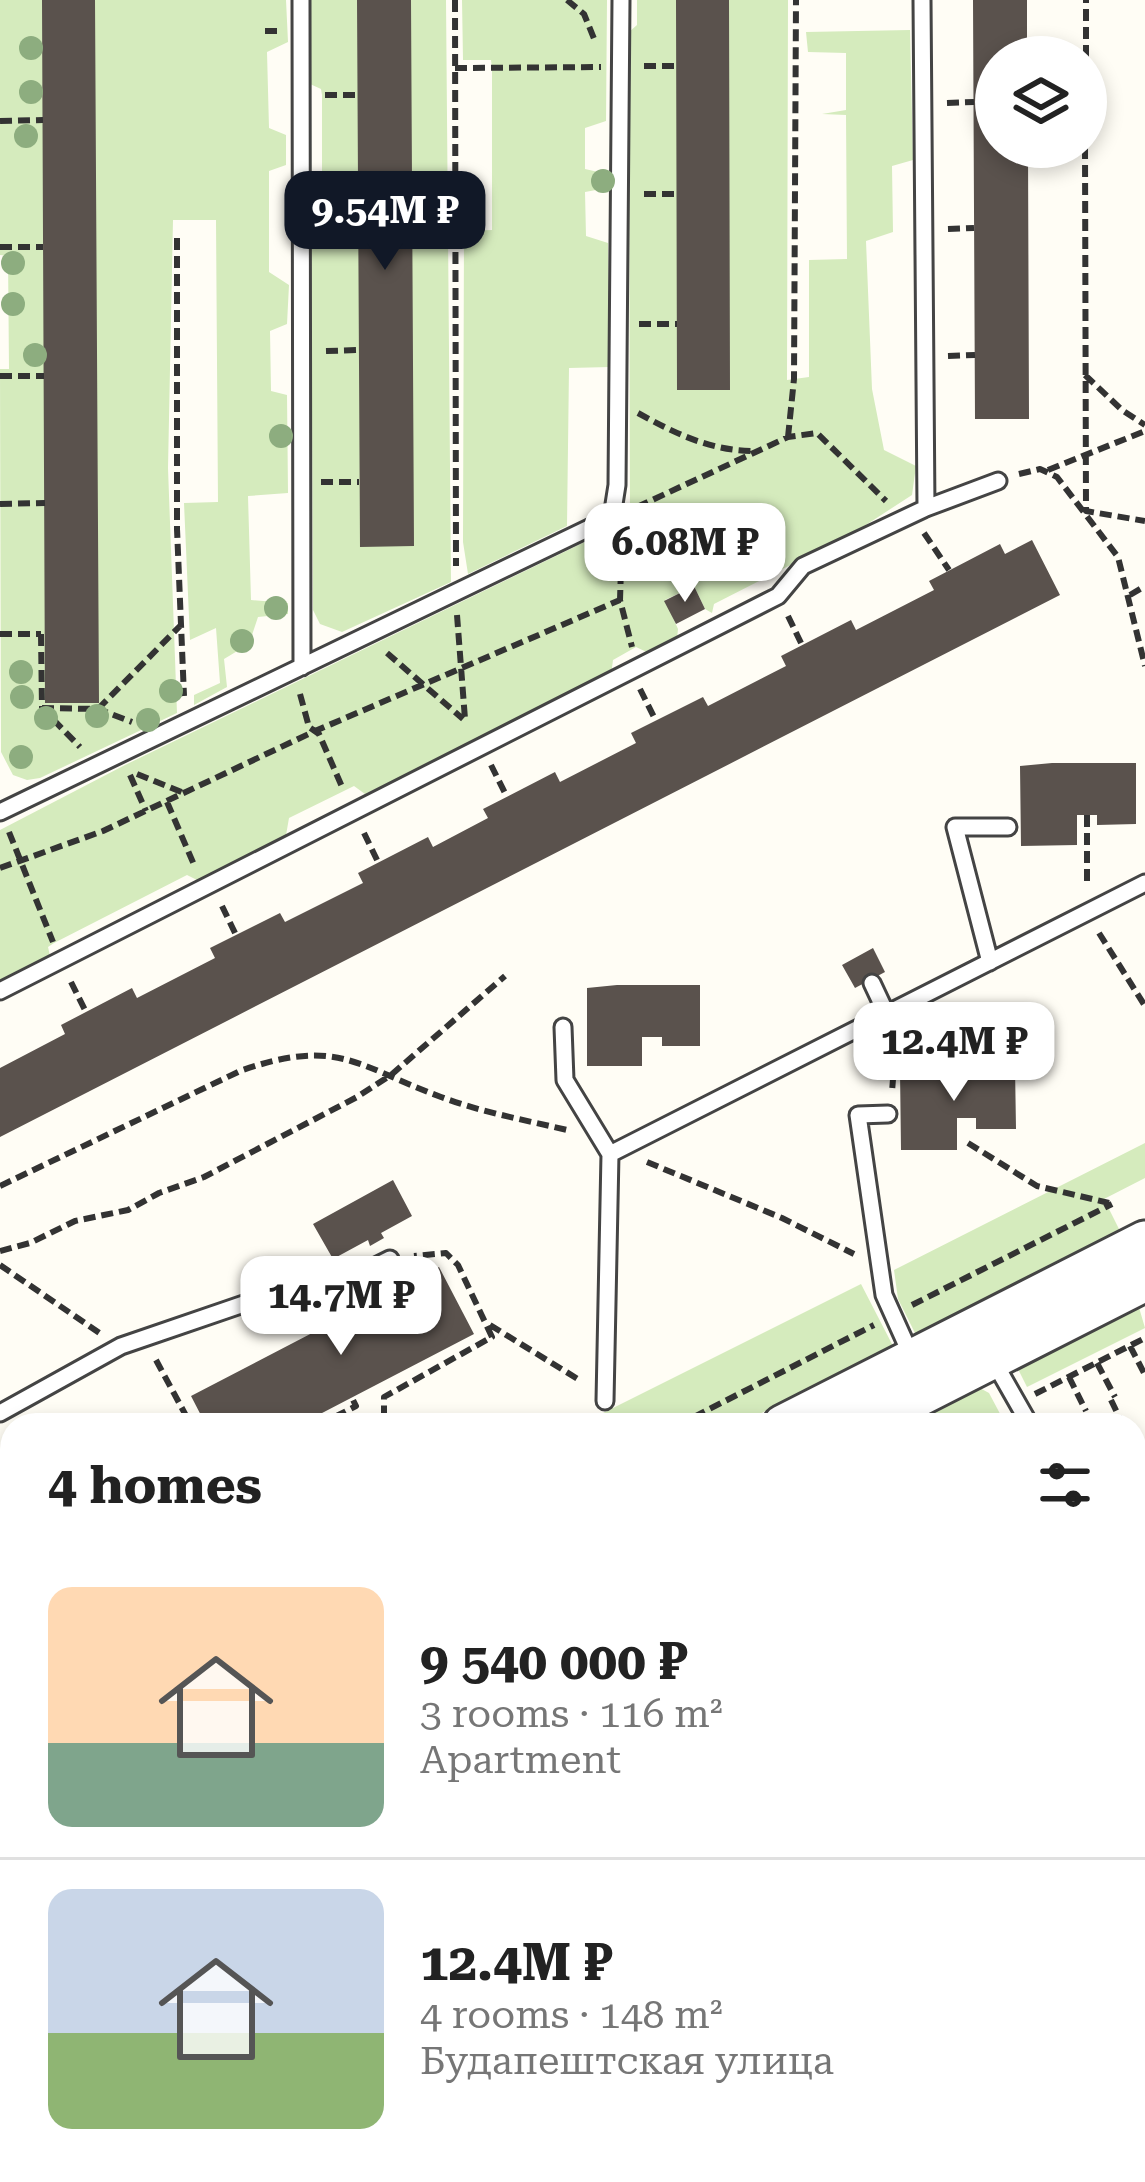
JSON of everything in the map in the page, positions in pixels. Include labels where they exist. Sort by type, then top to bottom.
[{"type":"street","points":[[816,1413],[921,1375],[984,1343],[1145,1241]]},
{"type":"street","points":[[984,1343],[1145,1281]]},
{"type":"street","points":[[876,1413],[921,1375]]},
{"type":"lane","points":[[301,0],[302,667]]},
{"type":"lane","points":[[0,812],[95,767],[124,763],[156,738],[617,514],[620,0]]},
{"type":"lane","points":[[922,0],[926,508]]},
{"type":"lane","points":[[0,991],[778,596],[802,566],[926,508],[998,482]]},
{"type":"lane","points":[[990,962],[955,827],[1008,827]]},
{"type":"lane","points":[[617,1151],[1145,883]]},
{"type":"lane","points":[[872,983],[881,1018]]},
{"type":"lane","points":[[563,1027],[566,1080],[600,1138],[617,1151]]},
{"type":"lane","points":[[888,1114],[858,1114],[884,1295],[921,1375]]},
{"type":"lane","points":[[605,1401],[617,1151]]},
{"type":"lane","points":[[0,1413],[121,1346],[390,1259]]},
{"type":"lane","points":[[984,1343],[1022,1413]]},
{"type":"path","points":[[455,0],[458,591],[465,719]]},
{"type":"path","points":[[455,68],[607,67],[584,14],[567,0]]},
{"type":"path","points":[[788,437],[794,379],[796,0]]},
{"type":"path","points":[[1085,36],[1086,0]]},
{"type":"path","points":[[620,67],[676,66]]},
{"type":"path","points":[[301,95],[357,95]]},
{"type":"path","points":[[0,121],[43,120]]},
{"type":"path","points":[[1085,168],[1086,511]]},
{"type":"path","points":[[619,194],[677,194]]},
{"type":"path","points":[[301,223],[358,223]]},
{"type":"path","points":[[177,238],[186,724]]},
{"type":"path","points":[[0,248],[43,247]]},
{"type":"path","points":[[618,325],[677,324]]},
{"type":"path","points":[[301,351],[358,350]]},
{"type":"path","points":[[998,482],[1084,458],[1145,428],[1084,375]]},
{"type":"path","points":[[0,376],[44,376]]},
{"type":"path","points":[[617,402],[702,444],[758,451]]},
{"type":"path","points":[[656,721],[638,685],[620,600],[617,514],[788,437],[817,433],[929,537],[949,571]]},
{"type":"path","points":[[1048,470],[1086,511],[1118,557],[1145,666]]},
{"type":"path","points":[[302,483],[359,482]]},
{"type":"path","points":[[0,504],[45,503]]},
{"type":"path","points":[[1086,511],[1145,521]]},
{"type":"path","points":[[1130,595],[1145,586]]},
{"type":"path","points":[[0,868],[103,831],[315,730],[620,600]]},
{"type":"path","points":[[98,709],[181,626]]},
{"type":"path","points":[[0,634],[43,634],[42,708],[95,767]]},
{"type":"path","points":[[367,635],[465,719],[507,797]]},
{"type":"path","points":[[302,667],[299,690],[309,727],[315,730],[378,862]]},
{"type":"path","points":[[42,708],[98,709],[147,727],[156,738]]},
{"type":"path","points":[[124,763],[184,793]]},
{"type":"path","points":[[124,763],[146,811]]},
{"type":"path","points":[[0,812],[86,1012]]},
{"type":"path","points":[[1087,815],[1087,835]]},
{"type":"path","points":[[0,1251],[76,1221],[128,1210],[159,1192],[204,1178],[392,1075],[505,976]]},
{"type":"path","points":[[881,1018],[893,1079],[888,1114]]},
{"type":"path","points":[[0,1186],[240,1070],[315,1052],[341,1055],[443,1098],[600,1138]]},
{"type":"path","points":[[968,1143],[1037,1186],[1112,1204]]},
{"type":"path","points":[[617,1151],[878,1264]]},
{"type":"path","points":[[384,1413],[384,1397],[492,1337],[458,1265],[446,1252],[390,1259]]},
{"type":"path","points":[[0,1265],[121,1346]]},
{"type":"path","points":[[487,1323],[580,1379],[605,1401]]},
{"type":"path","points":[[1016,1403],[1145,1338]]},
{"type":"path","points":[[146,1340],[185,1413]]},
{"type":"path","points":[[1130,1346],[1145,1375]]},
{"type":"path","points":[[1097,1362],[1119,1413]]},
{"type":"path","points":[[1069,1377],[1086,1412]]},
{"type":"path","points":[[337,1413],[354,1402],[360,1413]]},
{"type":"green space","points":[[0,0],[286,0],[288,42],[267,52],[269,128],[286,135],[286,165],[269,171],[269,272],[289,285],[287,324],[270,331],[271,391],[287,395],[288,493],[248,496],[251,600],[288,603],[288,614],[258,617],[249,644],[224,659],[227,687],[194,705],[194,695],[220,683],[216,628],[190,640],[184,503],[218,502],[216,220],[173,220],[168,468],[177,713],[27,780],[13,775],[1,752],[0,369],[9,369],[8,256],[0,255]]},
{"type":"green space","points":[[310,0],[446,0],[451,582],[342,632],[320,624],[313,610],[311,210],[322,209],[322,95],[321,89],[310,84]]},
{"type":"green space","points":[[462,0],[607,0],[606,121],[585,128],[585,169],[607,174],[607,188],[585,192],[586,236],[608,243],[610,367],[569,368],[567,526],[468,574],[463,542],[464,231],[492,230],[492,68],[491,60],[463,60]]},
{"type":"green space","points":[[637,0],[788,0],[787,380],[809,377],[809,260],[847,259],[846,115],[822,114],[846,110],[846,53],[808,52],[806,32],[910,30],[913,160],[892,166],[893,232],[866,241],[872,389],[884,450],[916,466],[912,495],[855,532],[714,604],[712,613],[705,609],[694,586],[665,600],[678,629],[677,639],[653,655],[636,647],[613,660],[611,675],[365,794],[354,786],[289,818],[285,841],[197,880],[187,875],[54,943],[48,947],[50,956],[0,980],[0,830],[630,520],[629,32],[637,25]]},
{"type":"green space","points":[[1145,1143],[1145,1178],[1104,1199],[1120,1231],[916,1335],[898,1299],[894,1270]]},
{"type":"green space","points":[[861,1284],[893,1346],[762,1413],[603,1413]]},
{"type":"green space","points":[[1138,1304],[1145,1328],[1027,1387],[1016,1365]]},
{"type":"green space","points":[[978,1387],[989,1393],[1000,1413],[926,1413]]},
{"type":"building","points":[[42,0],[95,0],[99,703],[45,703]]},
{"type":"building","points":[[357,0],[411,0],[414,546],[360,547]]},
{"type":"building","points":[[676,0],[729,0],[730,390],[677,390]]},
{"type":"building","points":[[973,0],[1027,0],[1027,36],[975,36],[975,168],[1028,168],[1029,419],[975,419]]},
{"type":"building","points":[[1032,540],[1060,595],[0,1137],[0,1068],[65,1034],[61,1025],[132,988],[137,998],[215,958],[210,948],[280,913],[285,922],[363,883],[358,873],[428,837],[433,847],[488,818],[483,809],[555,772],[560,782],[636,743],[631,733],[703,697],[708,706],[786,666],[781,656],[851,620],[856,630],[934,590],[929,581],[1000,544],[1005,554]]},
{"type":"building","points":[[694,586],[705,609],[676,624],[664,601]]},
{"type":"building","points":[[1136,763],[1136,824],[1097,825],[1097,815],[1077,815],[1077,845],[1021,846],[1020,766]]},
{"type":"building","points":[[873,948],[885,972],[855,988],[842,965]]},
{"type":"building","points":[[700,985],[700,1046],[662,1046],[662,1037],[642,1037],[642,1066],[587,1066],[587,988]]},
{"type":"building","points":[[1015,1067],[1016,1129],[976,1129],[976,1118],[957,1118],[957,1150],[901,1150],[900,1071]]},
{"type":"building","points":[[393,1180],[412,1216],[381,1233],[384,1238],[370,1246],[368,1240],[333,1259],[313,1224]]},
{"type":"building","points":[[439,1267],[474,1334],[322,1413],[200,1413],[191,1396]]}]
